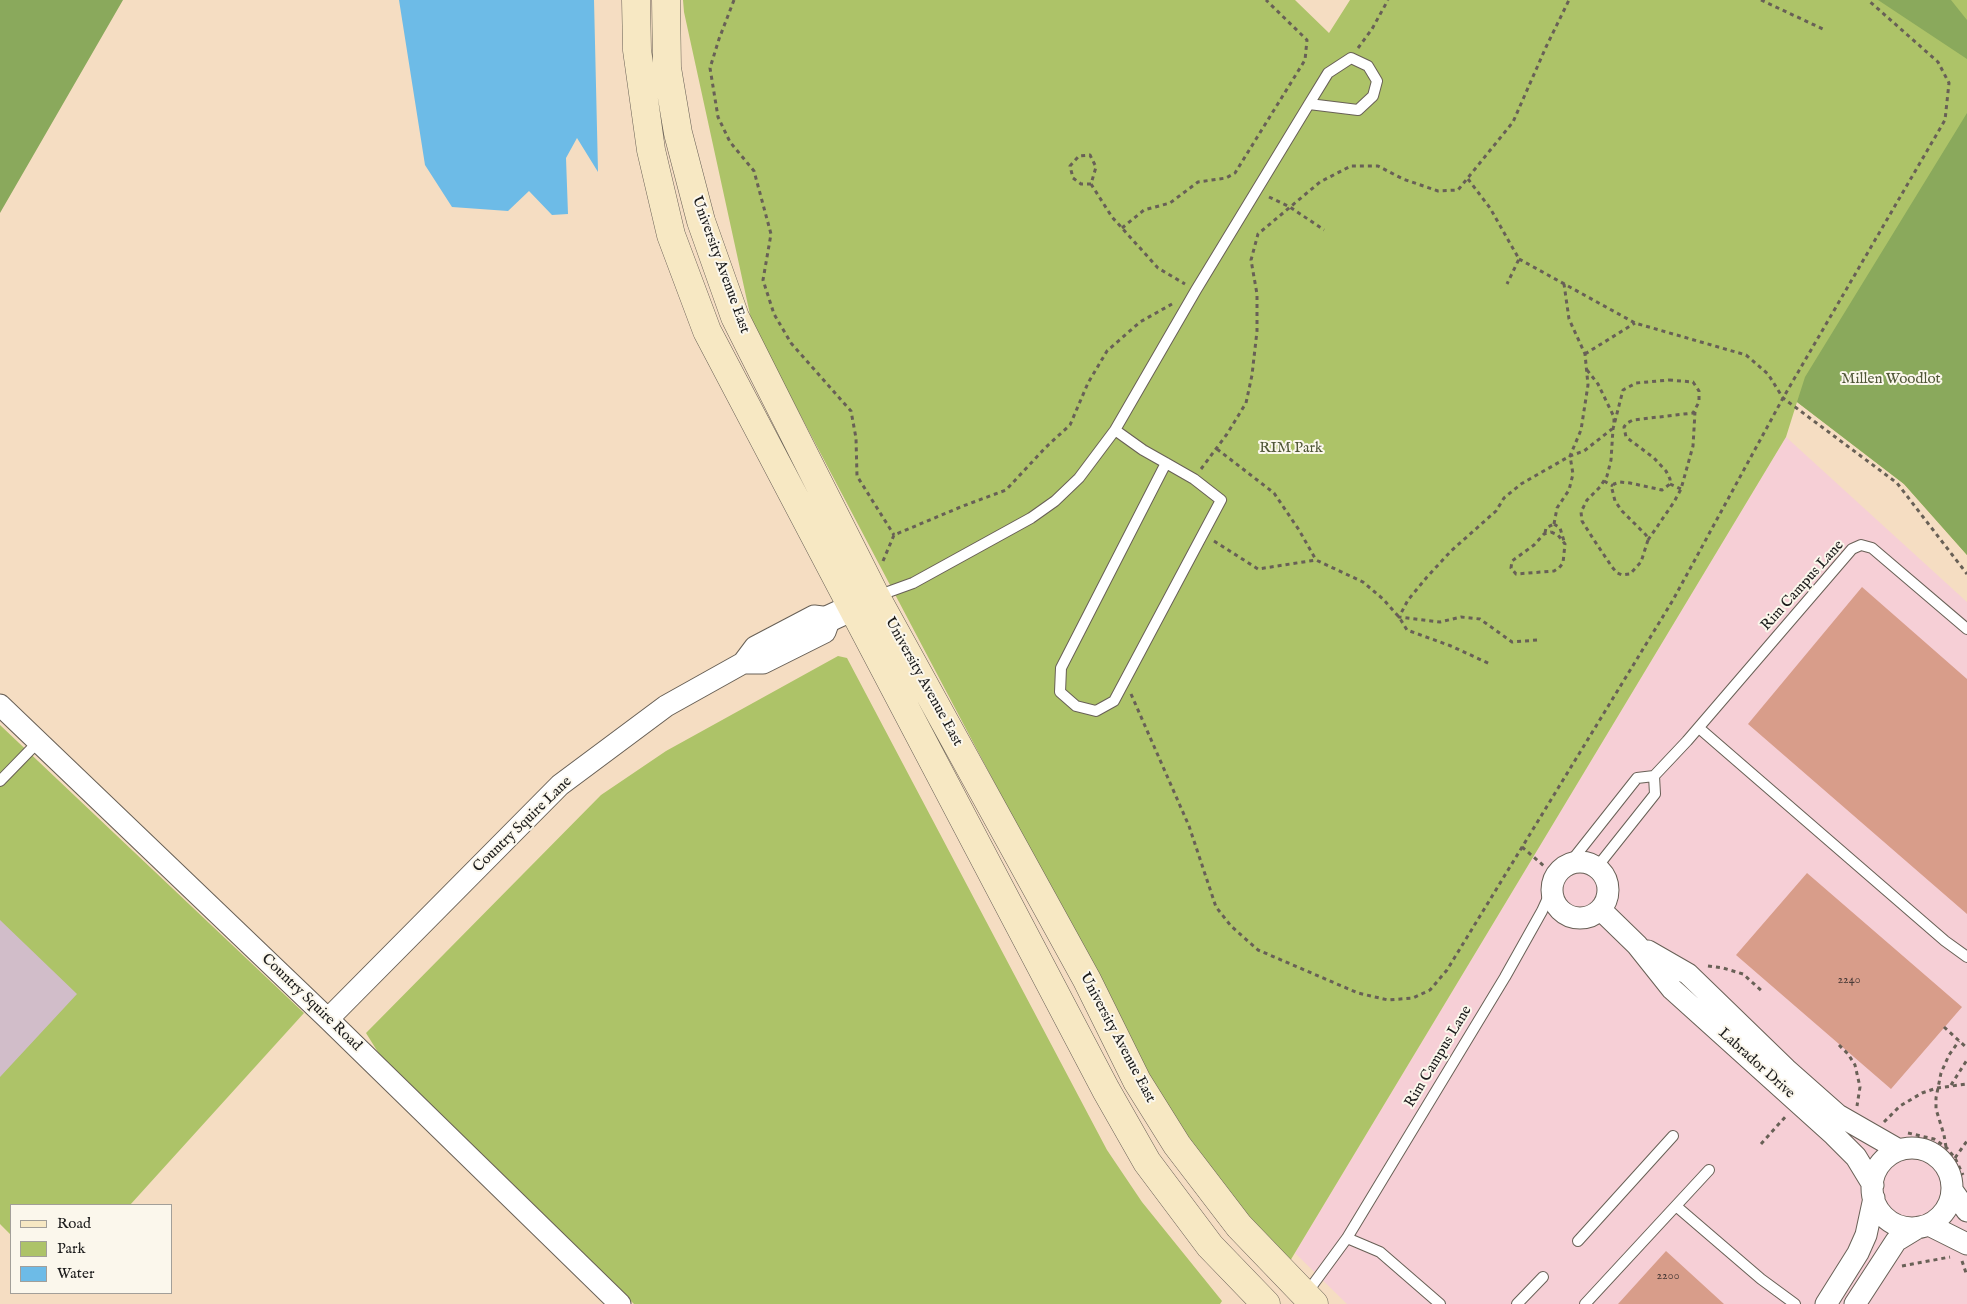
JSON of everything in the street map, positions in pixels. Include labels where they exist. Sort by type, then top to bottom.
[{"type":"main road","name":"University Avenue East","points":[[636,0],[637,50],[651,150],[671,235],[706,331],[841,613],[1147,1162],[1210,1246],[1266,1304]]},
{"type":"main road","name":"University Avenue East","points":[[666,0],[667,68],[678,134],[700,221],[735,317],[876,597],[1087,980],[1137,1081],[1177,1144],[1239,1226],[1310,1300]]},
{"type":"street","name":"Country Squire Lane","points":[[328,1019],[560,785],[666,706],[743,663],[763,663],[825,632],[841,613],[876,597]]},
{"type":"street","name":"Country Squire Road","points":[[0,705],[328,1019],[620,1304]]},
{"type":"street","points":[[1578,862],[1588,863],[1604,874],[1608,888],[1606,902],[1601,910],[1589,918],[1569,917],[1554,902],[1552,889],[1557,874],[1569,864],[1578,862]]},
{"type":"street","name":"Labrador Drive","points":[[1601,910],[1637,945],[1672,988],[1840,1140],[1856,1157],[1873,1192]]},
{"type":"street","name":"Labrador Drive","points":[[1637,945],[1688,974],[1838,1115],[1899,1150]]},
{"type":"street","points":[[1826,1304],[1858,1253],[1866,1235],[1874,1177],[1880,1164],[1899,1150],[1922,1149],[1942,1161],[1950,1174],[1952,1190],[1950,1201],[1938,1219],[1896,1241],[1855,1304]]},
{"type":"street","points":[[1952,1190],[1967,1211]]},
{"type":"street","points":[[1873,1192],[1881,1213],[1894,1224],[1902,1227],[1924,1226],[1961,1250]]},
{"type":"lane","points":[[876,597],[913,583],[1031,518],[1055,501],[1079,478],[1116,430],[1196,290],[1257,191],[1309,104],[1328,73],[1351,58],[1368,66],[1377,81],[1373,96],[1358,110],[1309,104]]},
{"type":"lane","points":[[1116,430],[1143,450],[1166,463],[1194,479],[1221,500],[1114,701],[1096,711],[1076,706],[1060,692],[1061,668],[1166,463]]},
{"type":"lane","name":"Rim Campus Lane","points":[[1569,864],[1637,778],[1654,776],[1699,728],[1852,549],[1862,545],[1872,548],[1967,629]]},
{"type":"lane","points":[[1699,728],[1945,941],[1967,957]]},
{"type":"lane","points":[[0,782],[38,742]]},
{"type":"lane","points":[[1596,867],[1655,794],[1654,776]]},
{"type":"lane","name":"Rim Campus Lane","points":[[1310,1300],[1505,977],[1542,911],[1552,889]]},
{"type":"lane","points":[[1578,1241],[1673,1136]]},
{"type":"lane","points":[[1585,1304],[1709,1170]]},
{"type":"lane","points":[[1676,1206],[1761,1279],[1795,1304]]},
{"type":"lane","points":[[1347,1238],[1380,1252],[1440,1304]]},
{"type":"lane","points":[[1517,1304],[1543,1277]]},
{"type":"path","points":[[734,0],[710,68],[718,117],[730,142],[754,172],[771,234],[763,280],[774,314],[791,343],[851,411],[856,438],[857,476],[894,535],[1006,490],[1046,447],[1070,425],[1088,382],[1107,351],[1140,322],[1196,290]]},
{"type":"path","points":[[1122,228],[1144,210],[1170,203],[1198,182],[1226,178],[1235,174],[1304,60],[1307,40],[1266,0]]},
{"type":"path","points":[[1351,58],[1372,29],[1388,0]]},
{"type":"path","points":[[1194,479],[1246,403],[1252,375],[1257,330],[1257,294],[1251,260],[1258,234],[1320,182],[1352,166],[1378,166],[1403,179],[1438,191],[1458,190],[1514,122],[1546,47],[1569,0]]},
{"type":"path","points":[[1761,0],[1825,30]]},
{"type":"path","points":[[1125,680],[1188,826],[1216,907],[1231,926],[1258,950],[1358,993],[1388,1000],[1413,998],[1430,990],[1447,970],[1673,600],[1783,398],[1945,120],[1950,83],[1938,62],[1868,0]]},
{"type":"path","points":[[1091,184],[1082,184],[1073,178],[1070,166],[1079,156],[1090,156],[1096,167],[1091,184],[1112,217],[1158,268],[1196,290]]},
{"type":"path","points":[[1468,179],[1490,208],[1519,259],[1635,323],[1746,355],[1768,374],[1783,398],[1897,483],[1967,574]]},
{"type":"path","points":[[1257,191],[1290,207],[1324,230]]},
{"type":"path","points":[[1507,284],[1519,259]]},
{"type":"path","points":[[1554,524],[1557,508],[1569,490],[1573,474],[1570,456],[1581,430],[1588,385],[1585,354],[1569,319],[1564,284]]},
{"type":"path","points":[[1585,354],[1635,323]]},
{"type":"path","points":[[1399,617],[1408,600],[1427,578],[1451,551],[1496,511],[1504,498],[1521,484],[1570,456],[1584,451],[1610,432],[1614,425],[1623,390],[1636,383],[1669,380],[1693,382],[1699,391],[1700,397],[1695,411],[1692,446],[1681,489],[1648,540],[1642,562],[1630,574],[1622,575],[1617,573],[1582,521],[1581,512],[1587,500],[1604,481],[1612,460],[1614,425],[1614,417],[1598,384],[1586,369]]},
{"type":"path","points":[[1670,484],[1666,471],[1654,458],[1626,437],[1624,427],[1627,422],[1633,420],[1688,415],[1695,411]]},
{"type":"path","points":[[1614,425],[1624,427]]},
{"type":"path","points":[[1217,448],[1274,493],[1299,530],[1316,560]]},
{"type":"path","points":[[1604,481],[1613,486]]},
{"type":"path","points":[[1648,540],[1646,535],[1622,511],[1615,501],[1612,494],[1613,486],[1620,482],[1662,490],[1670,484]]},
{"type":"path","points":[[1670,484],[1681,489]]},
{"type":"path","points":[[1554,524],[1560,528],[1564,544],[1563,563],[1554,571],[1516,574],[1511,568],[1512,561],[1534,545],[1544,534],[1546,528],[1554,524]]},
{"type":"path","points":[[1544,534],[1551,532],[1558,535],[1564,544]]},
{"type":"path","points":[[1203,534],[1258,569],[1316,560],[1363,582],[1383,599],[1399,617],[1407,630],[1451,646],[1490,664]]},
{"type":"path","points":[[1399,617],[1440,622],[1461,617],[1480,620],[1512,642],[1537,640]]},
{"type":"path","points":[[1522,847],[1544,866]]},
{"type":"path","points":[[1701,969],[1706,966],[1723,968],[1743,974],[1763,992]]},
{"type":"path","points":[[1944,1027],[1967,1048]]},
{"type":"path","points":[[1946,1147],[1936,1109],[1937,1088],[1949,1055],[1959,1041]]},
{"type":"path","points":[[1839,1045],[1848,1054],[1855,1066],[1860,1087],[1856,1112]]},
{"type":"path","points":[[1950,1086],[1967,1060]]},
{"type":"path","points":[[1881,1124],[1900,1106],[1922,1093],[1937,1088],[1967,1084]]},
{"type":"path","points":[[1761,1144],[1788,1114]]},
{"type":"path","points":[[1956,1158],[1967,1142]]},
{"type":"path","points":[[1901,1266],[1961,1250]]},
{"type":"path","points":[[1967,1260],[1961,1258],[1967,1276]]},
{"type":"shaded area","points":[[1786,437],[1967,602],[1967,1304],[1347,1304],[1295,1253]]},
{"type":"shaded area","points":[[0,889],[115,999],[0,1100]]},
{"type":"green space","points":[[0,0],[123,0],[0,213]]},
{"type":"green space","name":"RIM Park","points":[[683,0],[1295,0],[1329,33],[1350,0],[1967,0],[1967,555],[1904,484],[1797,402],[1786,437],[1287,1266],[1218,1186],[1154,1085],[751,319],[684,12]]},
{"type":"green space","points":[[1878,0],[1951,0],[1967,20],[1967,59]]},
{"type":"green space","name":"Millen Woodlot","points":[[1967,113],[1967,555],[1904,484],[1797,402],[1805,377]]},
{"type":"green space","points":[[838,656],[847,658],[1107,1150],[1142,1202],[1222,1301],[1220,1304],[634,1304],[381,1057],[366,1033],[601,795],[666,751]]},
{"type":"green space","points":[[0,725],[304,1013],[131,1204],[10,1204],[10,1234],[0,1224],[0,1077],[77,994],[0,920]]},
{"type":"water","points":[[399,0],[594,0],[598,172],[577,138],[566,158],[568,214],[552,215],[529,191],[508,211],[452,207],[425,165]]},
{"type":"building","points":[[1862,587],[1967,679],[1967,914],[1748,724]]},
{"type":"building","points":[[1807,873],[1962,1007],[1891,1089],[1736,955]]},
{"type":"building","points":[[1666,1251],[1724,1304],[1618,1304]]}]
